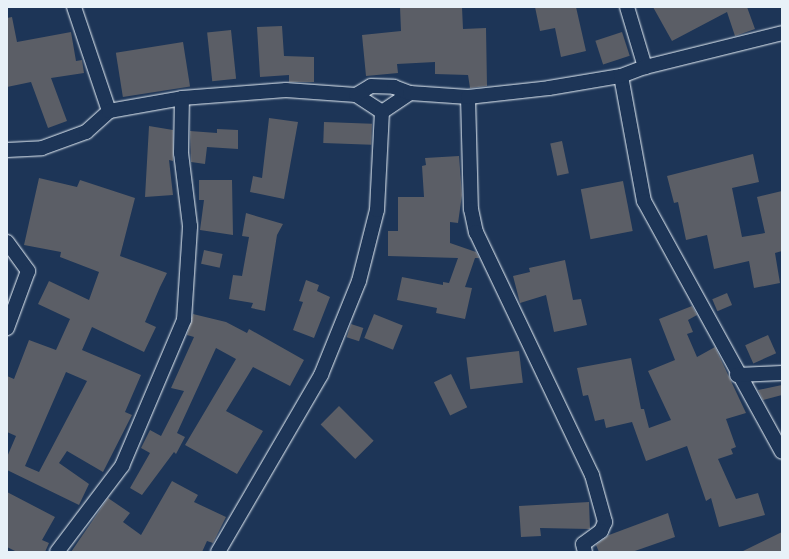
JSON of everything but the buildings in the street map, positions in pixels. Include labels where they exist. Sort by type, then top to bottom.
[{"type":"street","points":[[74,7],[109,111]]},
{"type":"street","points":[[627,7],[645,67]]},
{"type":"street","points":[[356,95],[371,86],[394,87],[410,93],[468,97],[549,88],[621,76],[645,67],[782,33]]},
{"type":"street","points":[[621,76],[644,201],[738,375],[782,452]]},
{"type":"street","points":[[7,150],[42,148],[86,132],[109,111],[182,98],[286,90],[356,95],[382,112]]},
{"type":"street","points":[[382,112],[410,93]]},
{"type":"street","points":[[468,97],[471,209],[476,232],[592,475],[605,522],[601,531],[583,544],[584,552]]},
{"type":"street","points":[[57,552],[122,466],[184,320],[190,226],[181,153],[182,98]]},
{"type":"street","points":[[218,552],[321,375],[359,281],[377,210],[382,112]]},
{"type":"street","points":[[7,242],[28,271],[7,328]]},
{"type":"street","points":[[738,375],[782,373]]}]
